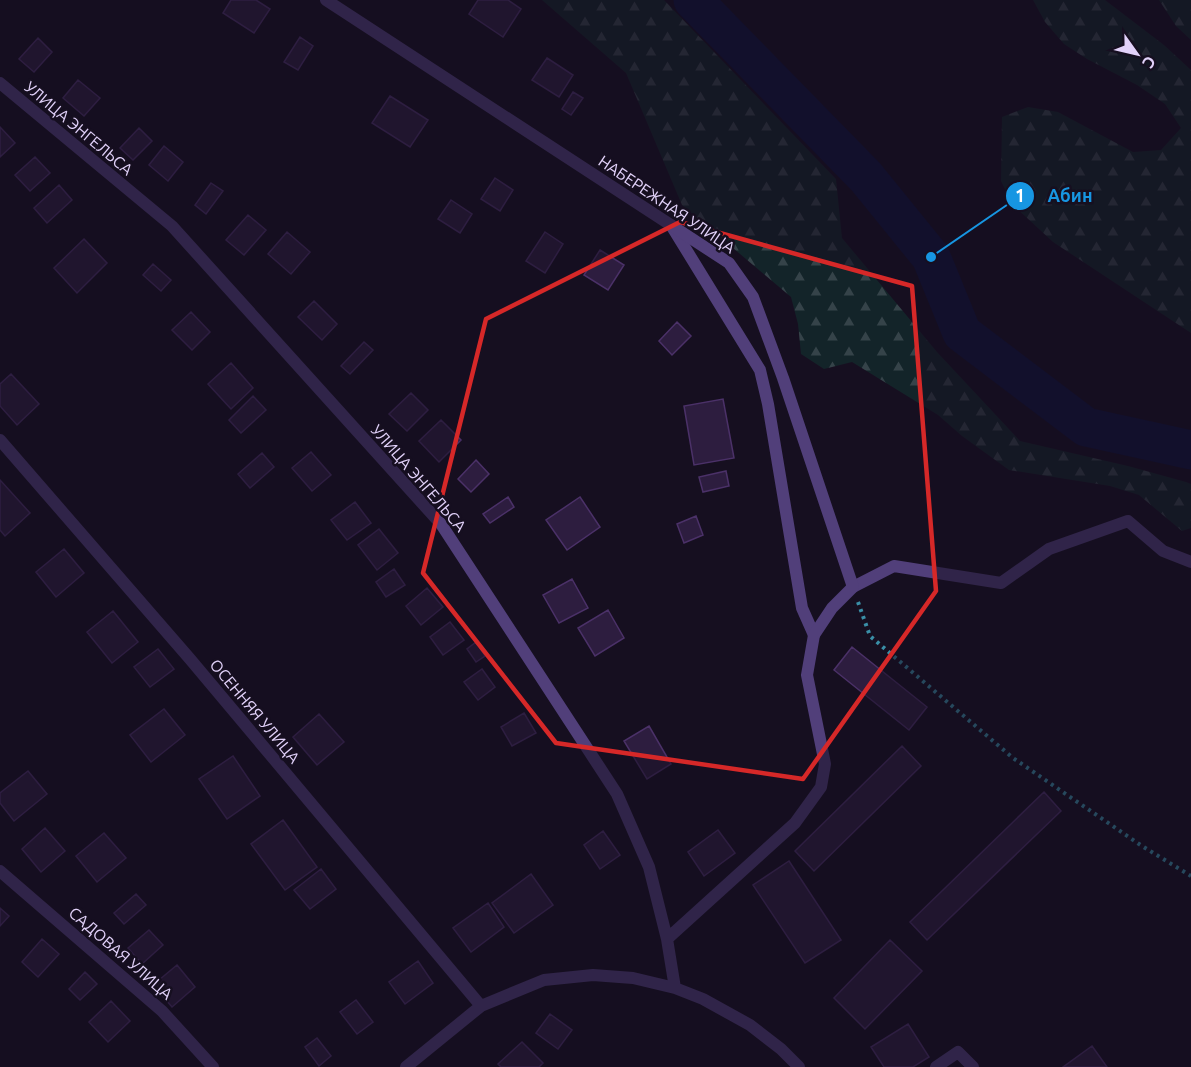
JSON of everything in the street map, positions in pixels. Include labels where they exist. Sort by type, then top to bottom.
[{"type":"street","name":"НАБЕРЕЖНАЯ УЛИЦА","points":[[326,0],[729,263],[753,297],[783,378],[853,586]]},
{"type":"street","name":"УЛИЦА ЭНГЕЛЬСА","points":[[0,83],[172,226],[441,524],[617,794],[649,867],[667,939],[675,988]]},
{"type":"street","points":[[671,225],[760,370],[768,404],[802,608],[814,635]]},
{"type":"street","name":"ОСЕННЯЯ УЛИЦА","points":[[0,440],[482,1006]]},
{"type":"street","points":[[667,939],[795,823],[821,787],[825,764],[807,675],[814,635],[832,608],[853,586],[894,566],[1001,583],[1049,549],[1128,521],[1163,551],[1191,562]]},
{"type":"street","name":"САДОВАЯ УЛИЦА","points":[[0,871],[162,1011],[213,1067]]},
{"type":"street","points":[[406,1067],[482,1006],[544,980],[593,975],[633,978],[675,988],[703,999],[750,1025],[781,1049],[799,1067]]},
{"type":"street","points":[[936,1067],[958,1052],[973,1067]]},
{"type":"path","points":[[853,586],[870,636],[1013,758],[1142,846],[1191,876]]},
{"type":"highlighted area","points":[[680,222],[912,286],[936,591],[803,779],[556,743],[423,573],[486,319]]},
{"type":"green space","points":[[542,0],[664,0],[836,179],[842,238],[937,352],[1020,441],[1128,466],[1191,484],[1191,528],[1182,531],[1139,495],[1110,486],[1009,470],[962,436],[938,415],[852,362],[824,369],[801,354],[798,324],[791,297],[682,205],[626,73]]},
{"type":"green space","points":[[1033,0],[1105,0],[1164,45],[1191,70],[1191,333],[1053,242],[1013,205],[1001,181],[1002,117],[1028,107],[1058,112],[1133,152],[1161,150],[1181,128],[1165,104],[1137,85],[1087,59],[1064,44],[1045,22]]},
{"type":"green space","points":[[1159,0],[1191,0],[1191,40],[1176,26]]},
{"type":"building","points":[[231,0],[256,0],[270,9],[254,33],[223,13]]},
{"type":"building","points":[[478,0],[508,0],[521,9],[503,37],[469,14]]},
{"type":"building","points":[[300,37],[313,46],[298,70],[284,62]]},
{"type":"building","points":[[38,38],[52,52],[34,72],[19,59]]},
{"type":"building","points":[[547,58],[573,75],[559,97],[532,80]]},
{"type":"building","points":[[78,80],[100,98],[84,116],[63,98]]},
{"type":"building","points":[[573,92],[583,98],[571,115],[562,109]]},
{"type":"building","points":[[390,96],[428,120],[410,147],[372,123]]},
{"type":"building","points":[[0,127],[15,143],[0,157]]},
{"type":"building","points":[[139,128],[152,141],[133,160],[120,148]]},
{"type":"building","points":[[164,146],[183,162],[168,181],[149,165]]},
{"type":"building","points":[[35,157],[50,173],[30,191],[15,175]]},
{"type":"building","points":[[495,178],[513,190],[500,211],[481,199]]},
{"type":"building","points":[[211,183],[223,191],[206,214],[195,205]]},
{"type":"building","points":[[59,185],[72,200],[47,223],[34,208]]},
{"type":"building","points":[[451,200],[472,214],[460,233],[438,219]]},
{"type":"building","points":[[248,215],[266,230],[244,255],[226,240]]},
{"type":"building","points":[[287,232],[310,252],[291,274],[268,254]]},
{"type":"building","points":[[545,232],[563,244],[545,273],[526,261]]},
{"type":"building","points":[[84,239],[107,263],[77,293],[54,268]]},
{"type":"building","points":[[600,250],[624,265],[608,290],[584,275]]},
{"type":"building","points":[[153,264],[171,280],[161,291],[143,275]]},
{"type":"building","points":[[314,301],[337,324],[322,340],[298,317]]},
{"type":"building","points":[[191,312],[210,332],[192,350],[172,330]]},
{"type":"building","points":[[677,322],[691,336],[672,355],[659,341]]},
{"type":"building","points":[[364,342],[373,350],[350,374],[341,366]]},
{"type":"building","points":[[231,363],[253,388],[231,409],[208,384]]},
{"type":"building","points":[[11,374],[39,404],[17,425],[0,406],[0,384]]},
{"type":"building","points":[[411,393],[428,410],[407,431],[389,414]]},
{"type":"building","points":[[253,396],[266,410],[241,433],[229,420]]},
{"type":"building","points":[[723,399],[734,458],[694,465],[684,406]]},
{"type":"building","points":[[441,420],[461,440],[439,462],[419,441]]},
{"type":"building","points":[[311,452],[331,475],[312,491],[292,468]]},
{"type":"building","points":[[262,453],[274,467],[250,488],[238,474]]},
{"type":"building","points":[[476,460],[489,474],[471,492],[458,479]]},
{"type":"building","points":[[726,471],[729,486],[703,492],[699,477]]},
{"type":"building","points":[[0,480],[30,513],[5,536],[0,530]]},
{"type":"building","points":[[508,497],[514,507],[490,523],[483,514]]},
{"type":"building","points":[[580,497],[600,527],[567,550],[546,520]]},
{"type":"building","points":[[355,502],[371,523],[347,540],[331,520]]},
{"type":"building","points":[[696,516],[703,535],[684,543],[677,524]]},
{"type":"building","points":[[379,529],[398,553],[377,570],[358,545]]},
{"type":"building","points":[[64,549],[84,573],[56,597],[36,572]]},
{"type":"building","points":[[394,569],[405,585],[386,597],[376,582]]},
{"type":"building","points":[[572,579],[588,608],[559,623],[543,595]]},
{"type":"building","points":[[427,588],[443,607],[421,625],[406,606]]},
{"type":"building","points":[[608,610],[624,638],[595,656],[578,628]]},
{"type":"building","points":[[113,611],[138,642],[112,663],[87,632]]},
{"type":"building","points":[[450,622],[464,640],[443,655],[430,637]]},
{"type":"building","points":[[476,642],[485,656],[476,662],[467,649]]},
{"type":"building","points":[[852,647],[927,707],[909,730],[834,670]]},
{"type":"building","points":[[158,649],[174,669],[150,687],[134,667]]},
{"type":"building","points":[[482,669],[495,687],[478,700],[464,682]]},
{"type":"building","points":[[164,709],[185,735],[151,762],[130,735]]},
{"type":"building","points":[[524,713],[536,733],[512,746],[501,727]]},
{"type":"building","points":[[319,714],[344,742],[317,765],[293,737]]},
{"type":"building","points":[[649,726],[671,764],[647,779],[624,741]]},
{"type":"building","points":[[902,746],[921,766],[814,871],[795,851]]},
{"type":"building","points":[[233,756],[260,796],[227,819],[199,779]]},
{"type":"building","points":[[28,771],[47,794],[14,821],[0,803],[0,793]]},
{"type":"building","points":[[1044,792],[1061,811],[927,940],[910,922]]},
{"type":"building","points":[[283,820],[317,867],[285,890],[251,844]]},
{"type":"building","points":[[45,828],[65,851],[41,872],[22,849]]},
{"type":"building","points":[[718,830],[735,853],[704,876],[688,852]]},
{"type":"building","points":[[603,831],[620,855],[600,869],[584,845]]},
{"type":"building","points":[[104,833],[126,858],[97,882],[76,856]]},
{"type":"building","points":[[789,861],[841,940],[805,963],[753,885]]},
{"type":"building","points":[[321,869],[336,889],[310,909],[294,890]]},
{"type":"building","points":[[531,874],[553,905],[514,933],[492,903]]},
{"type":"building","points":[[136,894],[146,905],[124,924],[114,913]]},
{"type":"building","points":[[488,903],[504,927],[471,952],[453,928]]},
{"type":"building","points":[[0,908],[9,916],[0,926]]},
{"type":"building","points":[[149,930],[163,945],[142,964],[128,948]]},
{"type":"building","points":[[42,939],[59,954],[38,977],[22,962]]},
{"type":"building","points":[[890,940],[922,971],[865,1029],[834,998]]},
{"type":"building","points":[[418,961],[433,983],[405,1004],[389,982]]},
{"type":"building","points":[[177,965],[195,987],[172,1007],[153,985]]},
{"type":"building","points":[[85,972],[97,984],[80,1000],[69,989]]},
{"type":"building","points":[[356,1000],[373,1022],[357,1034],[340,1012]]},
{"type":"building","points":[[111,1001],[130,1021],[108,1042],[89,1022]]},
{"type":"building","points":[[550,1014],[572,1030],[558,1049],[536,1033]]},
{"type":"building","points":[[908,1024],[929,1057],[913,1067],[884,1067],[871,1047]]},
{"type":"building","points":[[317,1038],[331,1056],[319,1066],[305,1047]]},
{"type":"building","points":[[522,1042],[543,1063],[539,1067],[501,1067],[498,1064]]},
{"type":"building","points":[[1092,1046],[1107,1067],[1063,1067]]},
{"type":"waterway","points":[[693,0],[866,177],[931,257],[962,333],[1086,427],[1191,450]]},
{"type":"place","name":"Абин","points":[[931,257]]}]
